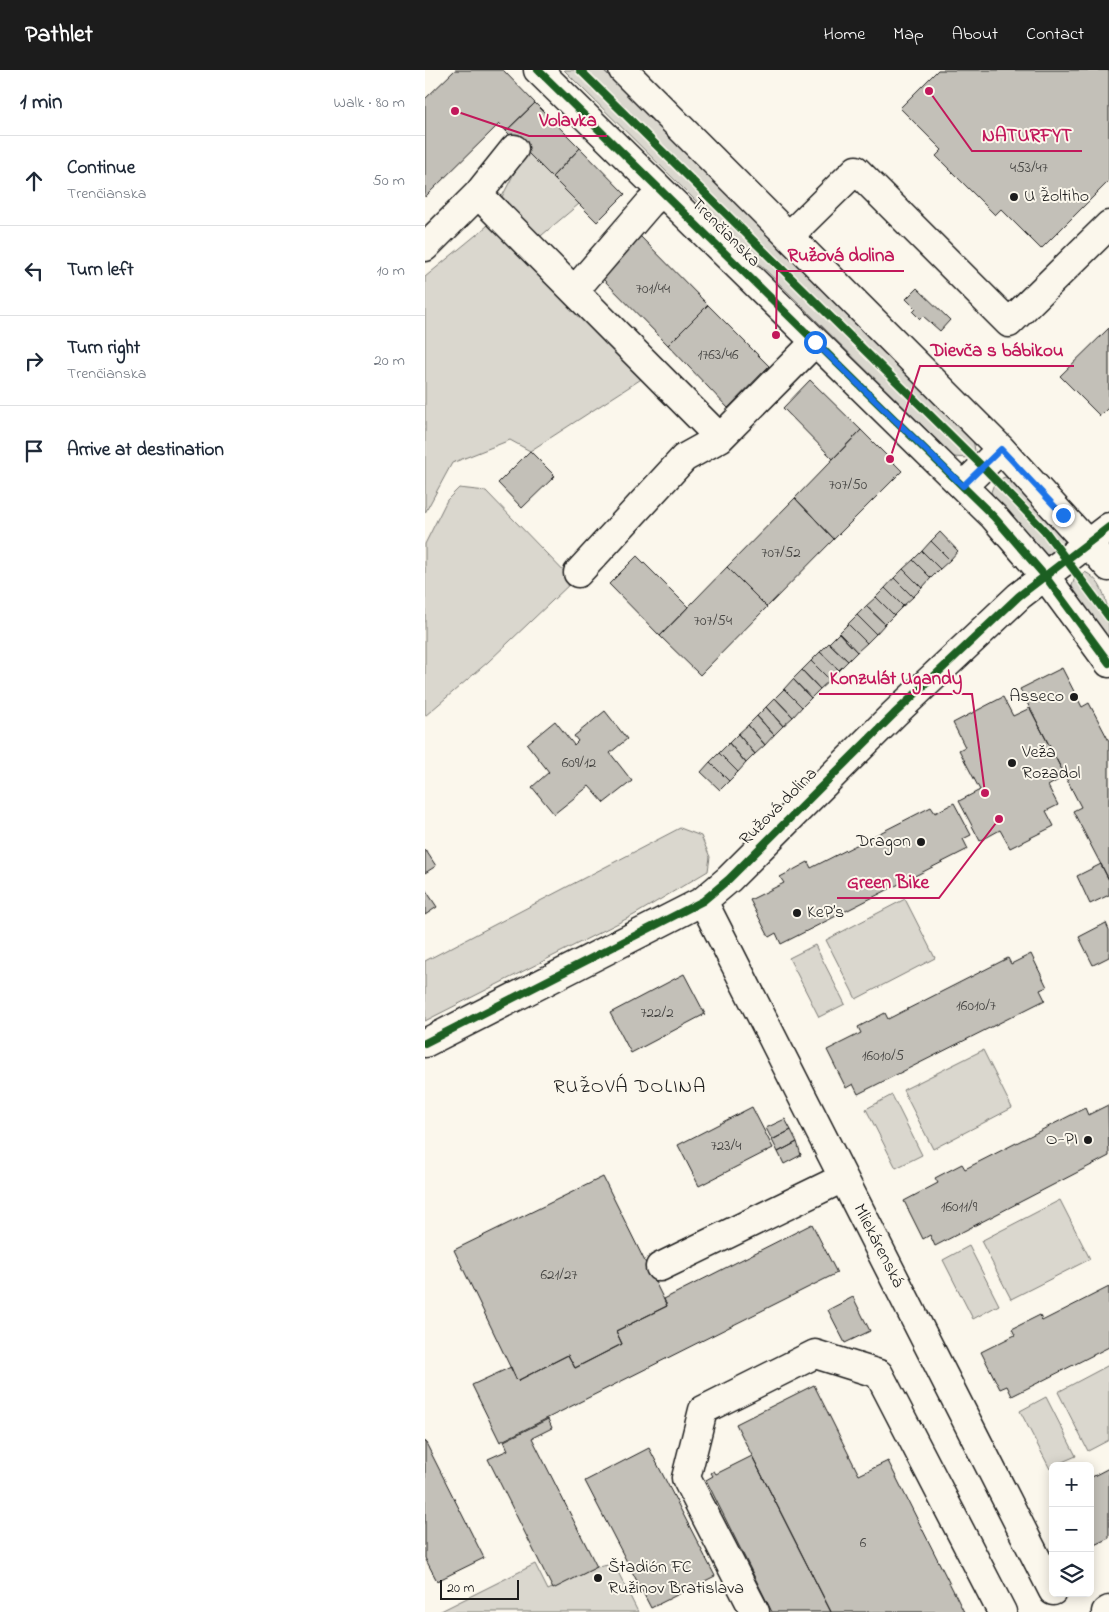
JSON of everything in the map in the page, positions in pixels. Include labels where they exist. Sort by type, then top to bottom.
[{"type":"street","name":"Trenčianska","points":[[538,70],[963,486],[1045,576],[1109,664]]},
{"type":"street","points":[[623,70],[1001,449],[1099,535],[1109,567]]},
{"type":"street","points":[[425,247],[478,194],[514,149]]},
{"type":"street","points":[[789,235],[856,170],[1009,322],[1109,225]]},
{"type":"street","points":[[575,290],[649,204],[662,192]]},
{"type":"street","points":[[478,194],[720,438]]},
{"type":"street","points":[[578,573],[684,458],[720,438],[815,342]]},
{"type":"street","points":[[963,486],[1001,449]]},
{"type":"street","name":"Ružová dolina","points":[[425,1043],[703,901],[729,879],[915,694],[1019,596],[1099,535]]},
{"type":"street","name":"Mliekárenská","points":[[703,901],[1049,1584]]},
{"type":"street","points":[[660,1266],[843,1178]]},
{"type":"street","points":[[755,1612],[686,1478],[703,1410],[815,1354],[879,1374],[1002,1612]]},
{"type":"street","name":"Mliekárenská","points":[[1056,1597],[1063,1612]]},
{"type":"shaded area","points":[[564,70],[603,70],[973,438],[975,451],[968,458],[954,457]]},
{"type":"shaded area","points":[[526,150],[579,204],[523,251],[646,376],[530,451],[510,440],[452,463],[425,513],[425,277],[487,226]]},
{"type":"shaded area","points":[[1005,477],[1016,483],[1064,537],[1065,548],[1059,555],[1049,556],[1040,551],[998,504],[991,492],[995,481]]},
{"type":"shaded area","points":[[459,488],[486,491],[573,581],[488,662],[425,716],[425,544],[447,500]]},
{"type":"shaded area","points":[[1085,572],[1099,584],[1103,593],[1108,612],[1109,643],[1074,595],[1072,586],[1075,577]]},
{"type":"shaded area","points":[[680,828],[701,836],[710,857],[708,871],[634,915],[425,1021],[425,961]]},
{"type":"shaded area","points":[[905,899],[935,958],[856,999],[826,940]]},
{"type":"shaded area","points":[[815,945],[845,1004],[819,1017],[789,958]]},
{"type":"shaded area","points":[[983,1050],[1012,1108],[933,1149],[903,1090]]},
{"type":"shaded area","points":[[892,1095],[922,1155],[896,1168],[866,1109]]},
{"type":"shaded area","points":[[1060,1200],[1090,1259],[1011,1299],[981,1241]]},
{"type":"shaded area","points":[[969,1246],[999,1305],[973,1319],[943,1260]]},
{"type":"shaded area","points":[[1109,1365],[1109,1440],[1088,1451],[1058,1392]]},
{"type":"shaded area","points":[[1046,1397],[1076,1456],[1062,1462],[1049,1462],[1049,1467],[1020,1411]]},
{"type":"shaded area","name":"Štadión FC Ružinov Bratislava","points":[[535,1564],[548,1590],[597,1567],[614,1564],[638,1612],[439,1612]]},
{"type":"building","points":[[455,70],[503,70],[535,103],[506,131],[499,124],[425,197],[425,99]]},
{"type":"building","points":[[938,70],[1109,70],[1109,181],[1041,249],[1001,209],[995,215],[936,156],[942,150],[900,108]]},
{"type":"building","points":[[535,103],[580,148],[552,177],[506,131]]},
{"type":"building","points":[[580,148],[625,194],[597,222],[552,177]]},
{"type":"building","points":[[638,234],[708,305],[668,345],[598,274]]},
{"type":"building","points":[[917,288],[950,320],[940,331],[923,316],[920,319],[913,312],[916,309],[906,299]]},
{"type":"building","points":[[708,305],[769,366],[728,408],[668,345]]},
{"type":"building","points":[[1109,328],[1109,407],[1100,416],[1060,376]]},
{"type":"building","points":[[810,380],[861,430],[833,459],[783,408]]},
{"type":"building","points":[[861,430],[902,471],[834,539],[795,498]]},
{"type":"building","points":[[530,451],[555,476],[522,508],[498,483]]},
{"type":"building","points":[[795,498],[834,539],[767,607],[727,567]]},
{"type":"building","points":[[940,532],[958,551],[950,560],[931,541]]},
{"type":"building","points":[[931,541],[950,560],[940,569],[922,551]]},
{"type":"building","points":[[922,551],[940,569],[931,578],[913,560]]},
{"type":"building","points":[[637,556],[688,607],[660,636],[609,584]]},
{"type":"building","points":[[913,560],[931,578],[922,588],[903,569]]},
{"type":"building","points":[[727,567],[767,607],[700,675],[660,636]]},
{"type":"building","points":[[903,569],[922,588],[913,597],[894,578]]},
{"type":"building","points":[[894,578],[913,597],[903,606],[885,588]]},
{"type":"building","points":[[885,588],[903,606],[894,615],[876,597]]},
{"type":"building","points":[[876,597],[894,615],[885,624],[866,606]]},
{"type":"building","points":[[866,606],[885,624],[876,634],[857,615]]},
{"type":"building","points":[[857,615],[876,634],[867,643],[848,624]]},
{"type":"building","points":[[848,624],[867,643],[857,652],[839,633]]},
{"type":"building","points":[[839,633],[857,652],[848,661],[829,643]]},
{"type":"building","points":[[829,643],[848,661],[839,670],[820,652]]},
{"type":"building","points":[[820,652],[839,670],[830,680],[811,661]]},
{"type":"building","points":[[811,661],[830,680],[820,689],[802,670]]},
{"type":"building","points":[[1062,668],[1082,707],[1089,703],[1109,741],[1109,880],[1073,811],[1081,807],[1020,689]]},
{"type":"building","points":[[802,670],[820,689],[811,698],[793,679]]},
{"type":"building","points":[[793,679],[811,698],[802,707],[784,689]]},
{"type":"building","points":[[784,689],[802,707],[793,717],[775,698]]},
{"type":"building","name":"Veža Rozadol","points":[[1003,697],[1013,716],[1030,708],[1065,776],[1048,786],[1058,805],[1046,811],[1054,826],[1010,848],[1000,830],[980,841],[959,801],[980,790],[959,750],[965,747],[953,723]]},
{"type":"building","points":[[775,698],[793,717],[783,726],[766,707]]},
{"type":"building","points":[[766,707],[783,726],[774,735],[757,716]]},
{"type":"building","points":[[605,711],[627,739],[610,753],[632,781],[604,803],[589,786],[554,814],[532,787],[549,772],[527,744],[555,721],[574,745],[578,741],[574,736]]},
{"type":"building","points":[[757,716],[774,735],[765,745],[748,725]]},
{"type":"building","points":[[748,725],[765,745],[755,754],[738,734]]},
{"type":"building","points":[[738,734],[755,754],[746,763],[729,743]]},
{"type":"building","points":[[729,743],[746,763],[738,772],[719,753]]},
{"type":"building","points":[[719,753],[738,772],[729,781],[710,762]]},
{"type":"building","points":[[710,762],[729,781],[720,790],[701,772]]},
{"type":"building","points":[[954,803],[971,835],[963,839],[968,849],[781,944],[776,933],[769,937],[750,900],[784,883],[780,877],[808,862],[811,868],[931,807],[935,813]]},
{"type":"building","points":[[425,849],[436,866],[425,873]]},
{"type":"building","points":[[1101,864],[1109,880],[1109,895],[1090,904],[1077,876]]},
{"type":"building","points":[[425,889],[437,907],[425,915]]},
{"type":"building","points":[[1106,923],[1109,930],[1109,957],[1093,965],[1079,937]]},
{"type":"building","points":[[1031,954],[1047,987],[1040,990],[1045,1000],[858,1094],[853,1084],[846,1088],[827,1050],[861,1033],[858,1027],[885,1013],[888,1019],[1008,958],[1011,964]]},
{"type":"building","points":[[684,974],[705,1014],[631,1053],[610,1013]]},
{"type":"building","points":[[1108,1105],[1109,1156],[935,1246],[930,1235],[923,1239],[904,1201],[938,1183],[935,1178],[962,1164],[965,1169],[1085,1108],[1088,1115]]},
{"type":"building","points":[[752,1107],[773,1148],[699,1186],[678,1145]]},
{"type":"building","points":[[785,1119],[791,1130],[772,1140],[766,1128]]},
{"type":"building","points":[[791,1130],[797,1142],[778,1152],[772,1140]]},
{"type":"building","points":[[797,1142],[801,1155],[784,1164],[778,1152]]},
{"type":"building","points":[[603,1177],[667,1306],[616,1331],[622,1344],[575,1368],[568,1355],[517,1381],[454,1250]]},
{"type":"building","points":[[812,1224],[837,1273],[500,1442],[472,1385],[511,1367],[517,1381],[568,1355],[575,1368],[622,1344],[616,1331],[667,1306],[664,1299]]},
{"type":"building","points":[[1109,1287],[1109,1347],[1012,1396],[1007,1386],[1000,1389],[981,1352],[1015,1335],[1012,1329],[1040,1315],[1042,1321]]},
{"type":"building","points":[[853,1297],[870,1331],[845,1343],[828,1310]]},
{"type":"building","points":[[814,1385],[859,1475],[888,1461],[964,1612],[831,1612],[736,1424]]},
{"type":"building","points":[[548,1419],[552,1428],[532,1438],[597,1567],[553,1589],[488,1459],[508,1450],[504,1441]]},
{"type":"building","points":[[425,1441],[484,1558],[437,1581],[425,1558]]},
{"type":"building","points":[[649,1448],[715,1576],[651,1608],[585,1481]]},
{"type":"building","points":[[752,1456],[831,1612],[772,1612],[706,1480],[713,1476],[711,1473],[714,1471],[716,1474]]},
{"type":"building","points":[[1109,1468],[1109,1538],[1094,1545],[1094,1507],[1094,1476]]},
{"type":"cycle path","points":[[538,70],[994,517],[1045,576],[1109,663]]},
{"type":"cycle path","points":[[580,70],[984,468],[1045,531],[1109,617]]},
{"type":"cycle path","points":[[425,1043],[703,901],[729,879],[894,714],[1019,596],[1109,527]]},
{"type":"place","name":"NATURFYT","points":[[929,91]]},
{"type":"place","name":"Volavka","points":[[455,111]]},
{"type":"place","name":"U Žoltiho","points":[[1014,197]]},
{"type":"place","name":"Ružová dolina","points":[[776,335]]},
{"type":"place","name":"Dievča s bábikou","points":[[890,459]]},
{"type":"place","name":"Asseco","points":[[1074,697]]},
{"type":"place","name":"Veža Rozadol","points":[[1012,763]]},
{"type":"place","name":"Konzulát Ugandy","points":[[985,793]]},
{"type":"place","name":"Green Bike","points":[[999,819]]},
{"type":"place","name":"Dragon","points":[[921,842]]},
{"type":"place","name":"KeP’s","points":[[797,913]]},
{"type":"place","name":"O-PI","points":[[1088,1140]]},
{"type":"place","name":"Štadión FC Ružinov Bratislava","points":[[598,1578]]},
{"type":"district","name":"RUŽOVÁ DOLINA","points":[[630,1087]]},
{"type":"route","points":[[815,342],[963,486],[984,468],[1001,449],[1063,515]]}]
